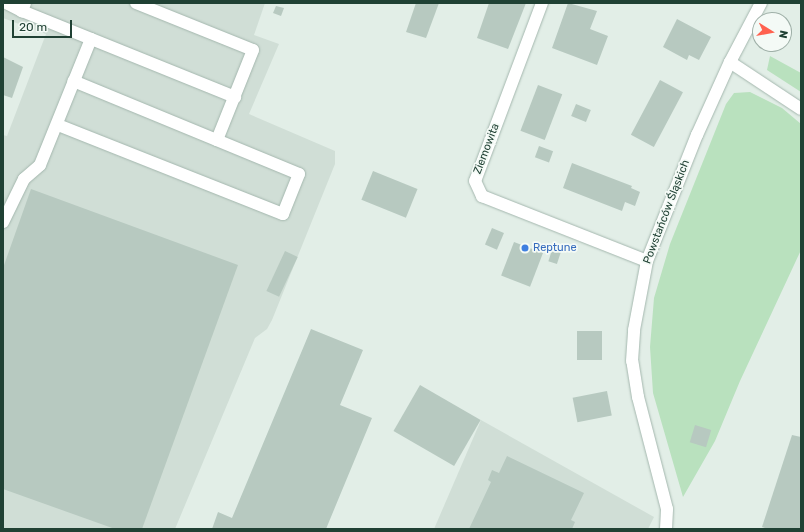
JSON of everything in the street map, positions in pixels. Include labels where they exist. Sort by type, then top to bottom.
[{"type":"street","points":[[6,3],[23,7],[91,39],[235,97]]},
{"type":"street","points":[[136,3],[253,50],[217,140]]},
{"type":"street","name":"Ziemowita","points":[[542,3],[475,181],[482,196],[647,261]]},
{"type":"street","name":"Powstańców Śląskich","points":[[666,529],[667,509],[638,397],[632,361],[634,330],[647,261],[697,135],[730,62],[762,3]]},
{"type":"street","points":[[3,222],[24,179],[40,165],[58,125],[73,81],[91,39]]},
{"type":"street","points":[[730,62],[801,109]]},
{"type":"street","points":[[58,125],[283,214],[299,174],[73,81]]},
{"type":"shaded area","points":[[3,3],[265,3],[254,35],[279,44],[249,114],[335,151],[335,164],[272,320],[267,329],[255,338],[175,529],[3,529],[3,135],[7,136],[46,34],[3,18]]},
{"type":"shaded area","points":[[481,420],[654,517],[648,529],[434,529]]},
{"type":"green space","points":[[770,56],[801,73],[801,92],[767,70]]},
{"type":"green space","points":[[750,92],[782,108],[801,124],[801,250],[740,381],[715,441],[683,497],[653,393],[650,347],[654,298],[670,244],[726,104],[734,93]]},
{"type":"building","points":[[416,3],[439,3],[426,38],[406,32]]},
{"type":"building","points":[[489,3],[526,3],[508,49],[477,38]]},
{"type":"building","points":[[568,3],[597,11],[590,29],[608,36],[597,65],[552,48]]},
{"type":"building","points":[[276,6],[284,8],[281,16],[273,13]]},
{"type":"building","points":[[677,19],[711,37],[699,60],[689,55],[687,60],[663,47]]},
{"type":"building","points":[[3,57],[23,67],[12,98],[3,95]]},
{"type":"building","points":[[660,80],[683,92],[654,147],[631,135]]},
{"type":"building","points":[[538,85],[562,94],[545,140],[520,131]]},
{"type":"building","points":[[576,104],[591,110],[586,122],[571,116]]},
{"type":"building","points":[[539,146],[553,151],[549,162],[535,157]]},
{"type":"building","points":[[572,163],[632,186],[631,188],[640,192],[635,206],[625,202],[622,211],[563,188]]},
{"type":"building","points":[[373,171],[418,189],[406,218],[361,200]]},
{"type":"building","points":[[31,189],[238,265],[142,529],[115,529],[3,489],[3,268]]},
{"type":"building","points":[[492,228],[504,233],[497,250],[485,245]]},
{"type":"building","points":[[514,242],[543,253],[530,287],[501,276]]},
{"type":"building","points":[[553,247],[562,250],[557,264],[548,261]]},
{"type":"building","points":[[285,251],[298,257],[279,297],[266,291]]},
{"type":"building","points":[[311,329],[363,350],[340,405],[372,418],[326,529],[212,529],[218,512],[232,518]]},
{"type":"building","points":[[577,331],[602,331],[602,360],[577,360]]},
{"type":"building","points":[[420,385],[481,420],[454,466],[394,431]]},
{"type":"building","points":[[607,391],[612,416],[577,422],[573,398]]},
{"type":"building","points":[[695,425],[711,430],[706,447],[690,442]]},
{"type":"building","points":[[792,435],[801,437],[801,529],[768,529],[762,527]]},
{"type":"building","points":[[507,456],[584,493],[571,520],[575,522],[572,529],[469,529],[491,482],[488,480],[492,470],[499,473]]},
{"type":"place","name":"Reptune","points":[[525,248]]}]
